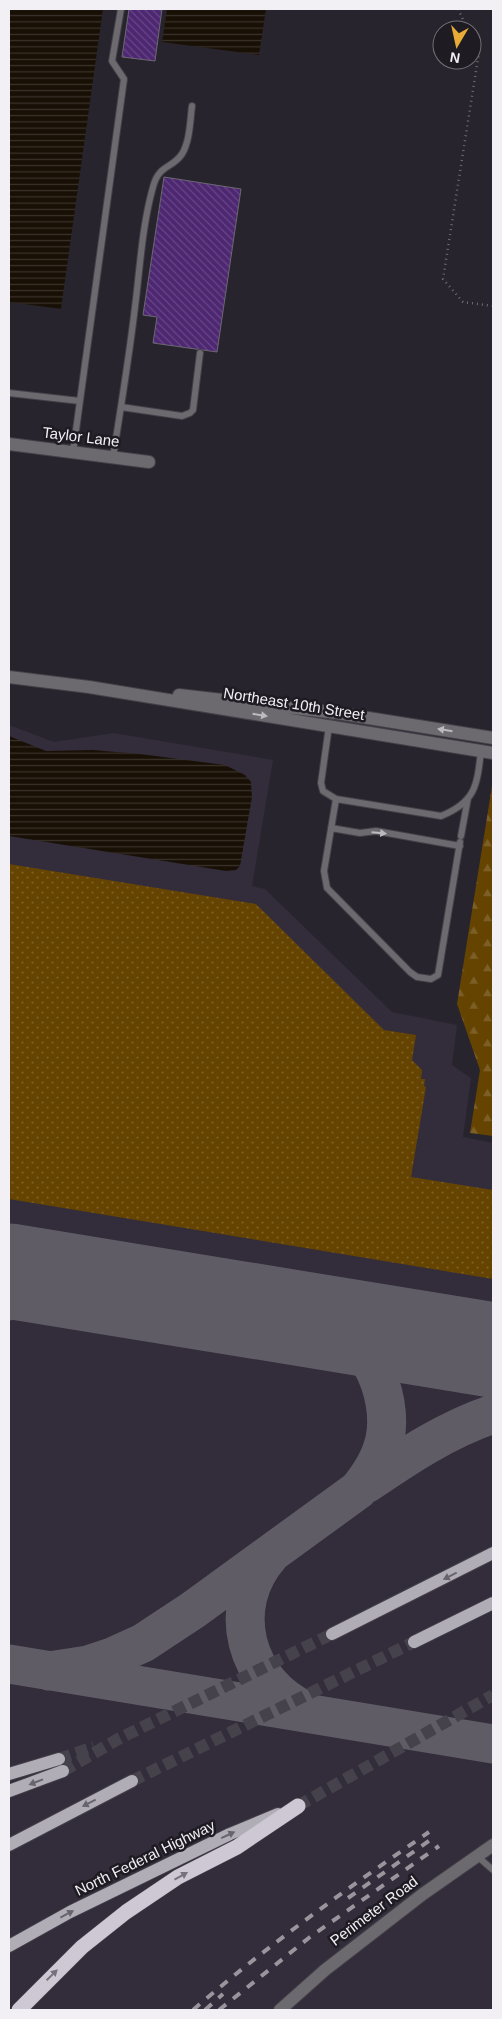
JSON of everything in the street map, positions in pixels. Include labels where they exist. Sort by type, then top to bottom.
[{"type":"highway","points":[[19,2010],[82,1947],[126,1912],[178,1878],[237,1847],[298,1806]]},
{"type":"main road","points":[[332,1634],[493,1553]]},
{"type":"main road","points":[[414,1642],[493,1603]]},
{"type":"main road","points":[[9,1774],[61,1765],[9,1792]]},
{"type":"main road","points":[[9,1845],[132,1781]]},
{"type":"main road","name":"North Federal Highway","points":[[9,1946],[70,1912],[230,1834],[298,1806]]},
{"type":"street","name":"Taylor Lane","points":[[9,444],[149,462]]},
{"type":"street","name":"Northeast 10th Street","points":[[9,677],[89,687],[487,752]]},
{"type":"street","name":"Northeast 10th Street","points":[[89,687],[213,697],[337,713],[493,738]]},
{"type":"street","points":[[487,752],[493,744]]},
{"type":"street","name":"Perimeter Road","points":[[280,2010],[325,1970],[423,1894],[493,1844]]},
{"type":"lane","points":[[73,452],[124,78],[112,60],[121,9]]},
{"type":"lane","points":[[113,457],[152,188],[161,170],[178,159],[183,153],[192,106]]},
{"type":"lane","points":[[121,408],[182,416],[190,413],[193,410],[200,353]]},
{"type":"lane","points":[[9,392],[80,401]]},
{"type":"lane","points":[[329,726],[321,783],[323,791],[336,799],[441,816],[454,810],[468,798],[476,787],[487,752]]},
{"type":"lane","points":[[336,799],[324,871],[327,888],[410,972],[417,977],[431,979],[438,975],[468,798]]},
{"type":"lane","points":[[331,828],[360,833],[376,831],[461,841]]},
{"type":"lane","points":[[477,1856],[493,1870]]},
{"type":"path","points":[[476,70],[444,279],[463,302],[493,306]]},
{"type":"shaded area","points":[[9,9],[103,9],[61,309],[9,302]]},
{"type":"shaded area","points":[[167,9],[266,9],[259,55],[162,42]]},
{"type":"shaded area","points":[[9,725],[54,742],[114,733],[273,760],[252,886],[265,889],[392,1012],[457,1025],[452,1065],[471,1078],[463,1137],[493,1143],[493,2010],[9,2010]]},
{"type":"shaded area","points":[[9,736],[46,751],[93,750],[140,754],[225,765],[245,775],[251,782],[252,797],[240,866],[236,870],[226,871],[9,836]]},
{"type":"green space","points":[[493,780],[493,1136],[470,1133],[480,1070],[457,1004]]},
{"type":"green space","points":[[9,864],[256,904],[384,1030],[416,1035],[412,1060],[422,1070],[421,1079],[425,1079],[424,1086],[426,1087],[411,1177],[493,1190],[493,1279],[9,1199]]},
{"type":"building","points":[[129,9],[162,9],[155,61],[122,57]]},
{"type":"building","points":[[164,177],[241,189],[217,352],[153,343],[157,317],[143,315]]},
{"type":"taxiway","points":[[9,1301],[19,1295],[40,1288],[63,1285],[98,1285]]},
{"type":"taxiway","points":[[49,1671],[88,1665],[143,1643],[193,1610],[358,1490],[368,1477],[381,1453],[387,1427],[384,1399],[376,1372],[363,1353],[348,1340],[327,1329],[296,1318]]},
{"type":"taxiway","points":[[366,1484],[443,1436],[493,1414]]},
{"type":"taxiway","points":[[270,1555],[256,1576],[248,1598],[245,1620],[248,1642],[256,1663],[269,1683],[286,1699],[307,1711]]},
{"type":"taxiway","points":[[9,1664],[493,1744]]},
{"type":"runway","points":[[9,1271],[493,1350]]},
{"type":"tunnel","points":[[63,1771],[120,1738],[332,1634]]},
{"type":"tunnel","points":[[132,1781],[414,1642]]},
{"type":"tunnel","points":[[298,1806],[493,1695]]},
{"type":"tunnel","points":[[59,1759],[94,1747]]},
{"type":"railway","points":[[193,2010],[309,1918],[429,1832]]},
{"type":"railway","points":[[348,1898],[433,1838]]},
{"type":"railway","points":[[219,2010],[310,1937],[439,1846]]},
{"type":"railway","points":[[205,2010],[223,1994]]}]
